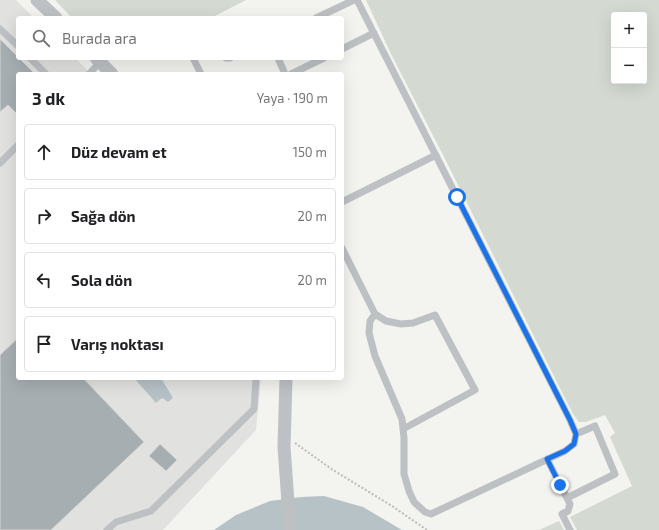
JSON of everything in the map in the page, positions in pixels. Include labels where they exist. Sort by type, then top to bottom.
[{"type":"street","points":[[37,0],[54,16]]},
{"type":"street","points":[[98,60],[110,72]]},
{"type":"street","points":[[286,380],[284,435],[286,486],[290,530]]},
{"type":"lane","points":[[320,16],[356,0],[570,420],[576,434],[574,444],[565,451],[431,514],[425,512],[414,502],[404,474],[404,438],[402,419],[375,356],[369,333],[370,321],[375,314]]},
{"type":"lane","points":[[0,29],[16,44]]},
{"type":"lane","points":[[344,48],[374,34]]},
{"type":"lane","points":[[32,60],[44,72]]},
{"type":"lane","points":[[90,72],[98,60]]},
{"type":"lane","points":[[194,60],[200,72]]},
{"type":"lane","points":[[279,60],[284,72]]},
{"type":"lane","points":[[295,72],[320,60]]},
{"type":"lane","points":[[0,163],[16,147]]},
{"type":"lane","points":[[344,201],[436,155]]},
{"type":"lane","points":[[344,252],[375,314],[386,321],[401,324],[413,323],[436,315],[475,390],[403,429]]},
{"type":"lane","points":[[107,530],[116,522],[151,511],[254,409],[256,380]]},
{"type":"lane","points":[[567,498],[615,474],[594,426],[576,434]]},
{"type":"lane","points":[[547,459],[570,504],[568,511],[562,514],[570,530]]},
{"type":"path","points":[[284,435],[333,470],[392,506],[427,530]]},
{"type":"shaded area","points":[[0,0],[16,0],[32,16],[16,16],[16,60],[77,60],[89,72],[16,72],[16,380],[261,380],[256,430],[163,530],[0,530]]},
{"type":"shaded area","points":[[55,0],[246,0],[215,16],[70,16]]},
{"type":"shaded area","points":[[366,0],[659,0],[659,530],[577,530],[570,517],[632,486],[610,437],[615,433],[605,415],[586,422],[579,422],[573,414],[392,56]]},
{"type":"shaded area","points":[[136,380],[162,380],[173,398],[168,402],[162,398],[156,403]]},
{"type":"shaded area","points":[[324,496],[363,507],[402,530],[214,530],[236,515],[270,501]]},
{"type":"shaded area","points":[[559,521],[564,530],[539,530]]},
{"type":"building","points":[[0,39],[16,55],[16,60],[21,60],[33,72],[16,72],[16,113],[8,105],[0,112]]},
{"type":"building","points":[[16,340],[16,380],[85,380],[144,442],[51,530],[0,530],[0,355]]},
{"type":"building","points":[[160,444],[177,460],[166,471],[149,456]]},
{"type":"route","points":[[457,197],[576,434],[574,444],[565,451],[547,459],[560,485]]}]
